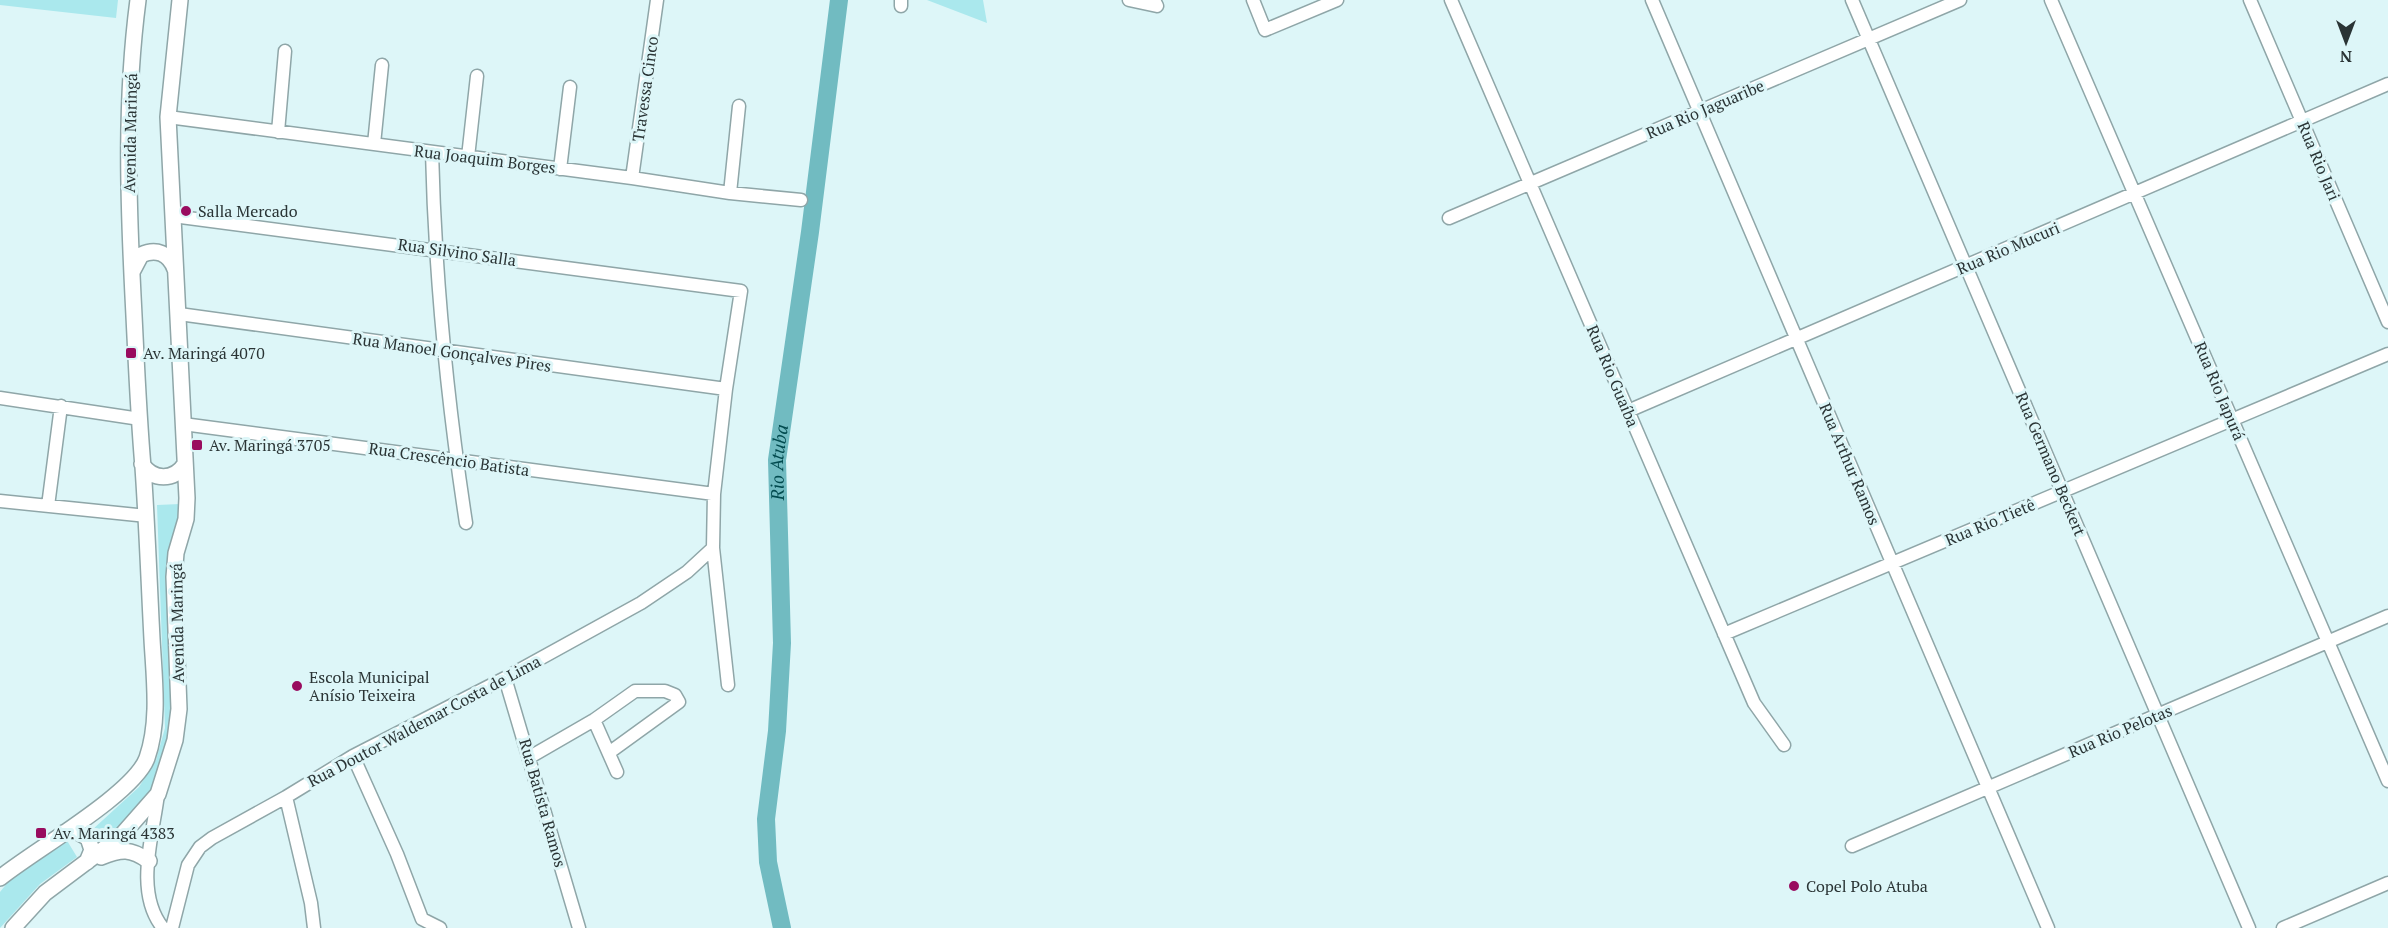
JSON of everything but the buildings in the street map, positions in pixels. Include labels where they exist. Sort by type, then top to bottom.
[{"type":"main road","name":"Avenida Maringá","points":[[0,878],[65,832],[131,780],[147,758],[153,726],[154,695],[147,516],[132,273],[128,152],[132,45],[138,0]]},
{"type":"main road","name":"Avenida Maringá","points":[[13,928],[45,892],[121,836],[159,794],[175,740],[179,709],[174,577],[176,553],[186,519],[179,314],[168,117],[180,0]]},
{"type":"main road","points":[[132,273],[141,255],[155,251],[168,256],[176,268]]},
{"type":"main road","points":[[142,464],[149,472],[164,477],[178,472],[185,464]]},
{"type":"main road","points":[[65,832],[78,831],[88,838],[92,850],[87,862]]},
{"type":"main road","points":[[87,862],[121,849],[134,850],[149,861]]},
{"type":"street","name":"Travessa Cinco","points":[[632,178],[657,0]]},
{"type":"street","points":[[1129,0],[1157,6],[1154,0]]},
{"type":"street","points":[[1253,0],[1265,30],[1337,0]]},
{"type":"street","name":"Rua Rio Guaíba","points":[[1451,0],[1754,703],[1785,746]]},
{"type":"street","name":"Rua Arthur Ramos","points":[[1652,0],[2048,928]]},
{"type":"street","name":"Rua Germano Beckert","points":[[1852,0],[2249,928]]},
{"type":"street","name":"Rua Rio Jaguaribe","points":[[1449,218],[1960,0]]},
{"type":"street","name":"Rua Rio Japurá","points":[[2052,0],[2388,781]]},
{"type":"street","name":"Rua Rio Jari","points":[[2250,0],[2388,322]]},
{"type":"street","points":[[278,132],[285,51]]},
{"type":"street","points":[[374,144],[382,65]]},
{"type":"street","points":[[468,157],[477,76]]},
{"type":"street","name":"Rua Rio Mucuri","points":[[1628,411],[2388,84]]},
{"type":"street","points":[[560,169],[570,87]]},
{"type":"street","points":[[730,193],[739,106]]},
{"type":"street","name":"Rua Joaquim Borges","points":[[168,117],[730,193],[801,200]]},
{"type":"street","points":[[432,152],[435,249],[442,351],[466,523]]},
{"type":"street","name":"Rua Silvino Salla","points":[[173,216],[741,291],[726,389]]},
{"type":"street","name":"Rua Manoel Gonçalves Pires","points":[[179,314],[726,389]]},
{"type":"street","name":"Rua Rio Tietê","points":[[1724,634],[2388,354]]},
{"type":"street","points":[[726,389],[714,494],[713,548],[728,685]]},
{"type":"street","points":[[0,398],[140,419]]},
{"type":"street","points":[[48,506],[61,406]]},
{"type":"street","name":"Rua Crescêncio Batista","points":[[183,424],[714,494]]},
{"type":"street","points":[[0,501],[147,516]]},
{"type":"street","name":"Rua Doutor Waldemar Costa de Lima","points":[[172,928],[188,865],[200,847],[228,828],[286,797],[352,756],[505,678],[641,603],[687,572],[713,548]]},
{"type":"street","name":"Rua Rio Pelotas","points":[[1852,846],[2388,616]]},
{"type":"street","name":"Rua Batista Ramos","points":[[505,678],[530,756],[579,928]]},
{"type":"street","points":[[530,756],[594,720],[635,691],[665,691],[675,695],[679,702],[610,752]]},
{"type":"street","points":[[594,720],[617,772]]},
{"type":"street","points":[[352,756],[397,854],[421,923],[440,928]]},
{"type":"street","points":[[159,794],[149,861],[148,901],[159,923]]},
{"type":"street","points":[[286,797],[314,928]]},
{"type":"street","points":[[2283,928],[2388,883]]},
{"type":"shaded area","points":[[0,0],[118,0],[116,18],[0,5]]},
{"type":"shaded area","points":[[927,0],[983,0],[987,23]]},
{"type":"shaded area","points":[[180,504],[173,710],[162,763],[145,800],[100,846],[92,830],[139,787],[156,760],[165,728],[157,505]]},
{"type":"shaded area","points":[[66,839],[77,857],[40,884],[0,928],[0,892],[8,882]]},
{"type":"waterway","name":"Rio Atuba","points":[[782,928],[768,862],[766,819],[777,731],[782,643],[777,460],[810,232],[839,0]]},
{"type":"place","name":"Salla Mercado","points":[[186,211]]},
{"type":"place","name":"Av. Maringá 4070","points":[[131,353]]},
{"type":"place","name":"Av. Maringá 3705","points":[[197,445]]},
{"type":"place","name":"Escola Municipal Anísio Teixeira","points":[[297,686]]},
{"type":"place","name":"Av. Maringá 4383","points":[[41,833]]},
{"type":"place","name":"Copel Polo Atuba","points":[[1794,886]]}]
